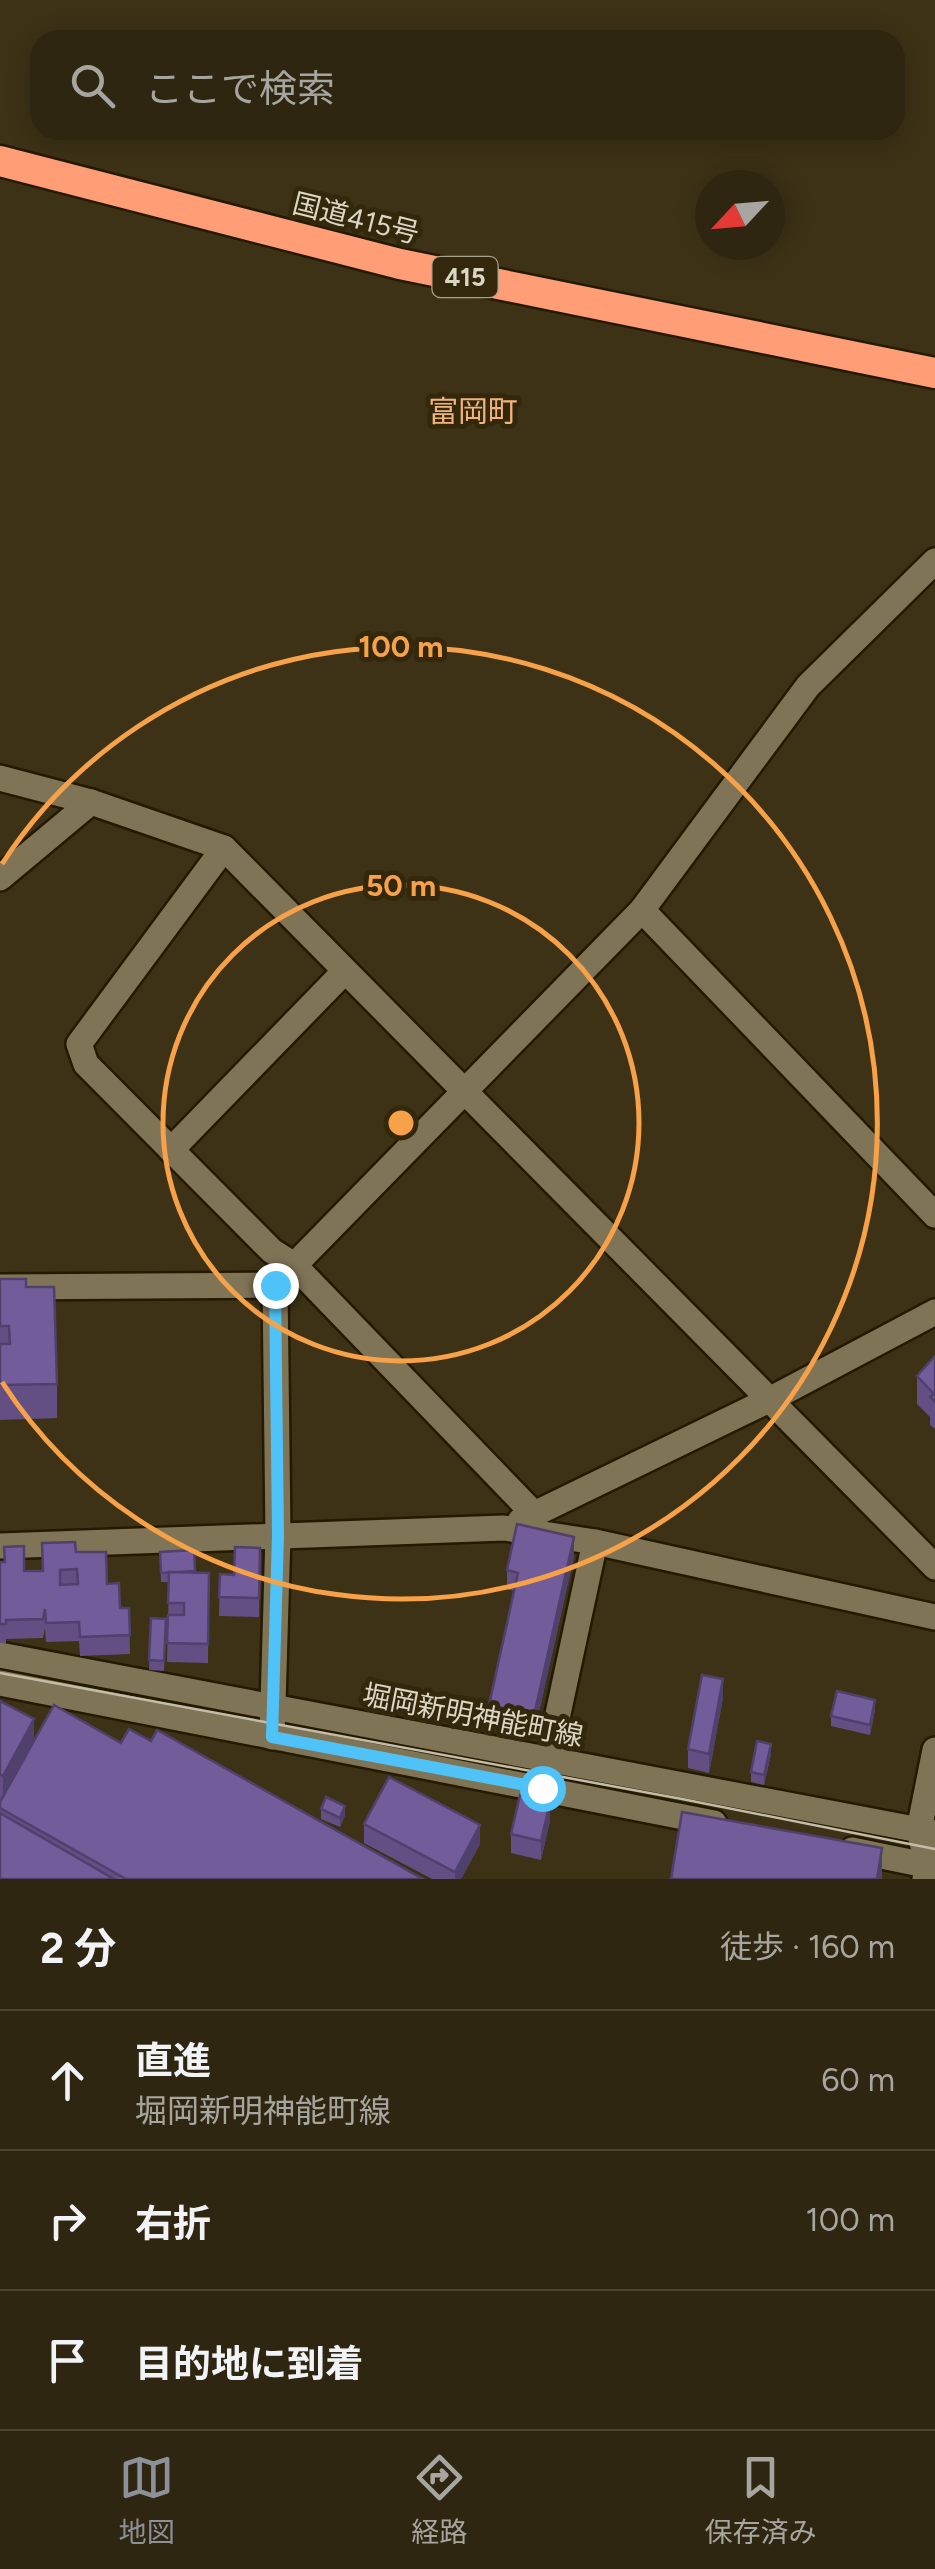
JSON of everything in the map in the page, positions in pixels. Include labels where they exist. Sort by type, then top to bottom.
[{"type":"highway","name":"国道415号","points":[[0,162],[400,264],[935,373]]},
{"type":"street","points":[[272,1737],[278,1535],[275,1285],[642,910],[808,686],[935,561]]},
{"type":"street","points":[[0,778],[91,802],[224,848],[935,1566]]},
{"type":"street","points":[[0,878],[91,802]]},
{"type":"street","points":[[224,848],[79,1044],[86,1064],[272,1252],[294,1265],[534,1514]]},
{"type":"street","points":[[642,910],[935,1215]]},
{"type":"street","points":[[171,1150],[345,970]]},
{"type":"street","points":[[0,1287],[275,1285]]},
{"type":"street","points":[[504,1528],[772,1399],[935,1312]]},
{"type":"street","points":[[0,1546],[504,1528],[595,1542],[935,1617]]},
{"type":"street","points":[[542,1788],[595,1542]]},
{"type":"street","name":"堀岡新明神能町線","points":[[0,1655],[927,1832]]},
{"type":"street","points":[[0,1683],[735,1827]]},
{"type":"street","points":[[832,1846],[930,1870],[927,1832],[935,1750]]},
{"type":"building","points":[[0,1279],[26,1279],[26,1287],[54,1287],[57,1384],[0,1385],[0,1344],[10,1344],[9,1326],[0,1326]]},
{"type":"building","points":[[935,1356],[935,1402],[930,1397],[934,1394],[917,1376]]},
{"type":"building","points":[[517,1524],[574,1537],[533,1720],[488,1710],[518,1573],[507,1570]]},
{"type":"building","points":[[75,1542],[76,1552],[106,1552],[107,1584],[119,1583],[120,1608],[129,1608],[130,1635],[80,1637],[79,1622],[46,1623],[45,1609],[43,1619],[6,1620],[6,1624],[0,1624],[0,1562],[5,1562],[4,1547],[24,1546],[24,1571],[43,1571],[42,1543]],"holes":[[[77,1569],[78,1584],[60,1585],[60,1570]]]},
{"type":"building","points":[[235,1547],[260,1548],[259,1598],[219,1597],[220,1574],[234,1575]]},
{"type":"building","points":[[194,1550],[195,1571],[161,1573],[160,1552]]},
{"type":"building","points":[[169,1572],[209,1573],[208,1644],[167,1643],[168,1615],[184,1615],[184,1603],[168,1603]]},
{"type":"building","points":[[151,1618],[166,1619],[164,1661],[149,1660]]},
{"type":"building","points":[[702,1675],[723,1679],[709,1754],[688,1749]]},
{"type":"building","points":[[837,1691],[875,1700],[870,1725],[831,1716]]},
{"type":"building","points":[[0,1701],[34,1719],[3,1776],[0,1774]]},
{"type":"building","points":[[54,1705],[121,1743],[129,1729],[151,1741],[157,1730],[423,1879],[126,1879],[0,1808]]},
{"type":"building","points":[[757,1741],[771,1744],[764,1775],[751,1772]]},
{"type":"building","points":[[389,1777],[480,1825],[455,1872],[364,1824]]},
{"type":"building","points":[[520,1795],[550,1802],[541,1841],[511,1834]]},
{"type":"building","points":[[326,1797],[345,1806],[340,1818],[321,1809]]},
{"type":"building","points":[[682,1812],[882,1848],[877,1879],[671,1879]]},
{"type":"building","points":[[0,1813],[114,1879],[0,1879]]},
{"type":"tram line","points":[[0,1673],[935,1849]]},
{"type":"district","name":"富岡町","points":[[473,412]]},
{"type":"route","points":[[275,1285],[278,1535],[272,1737],[542,1788]]}]
